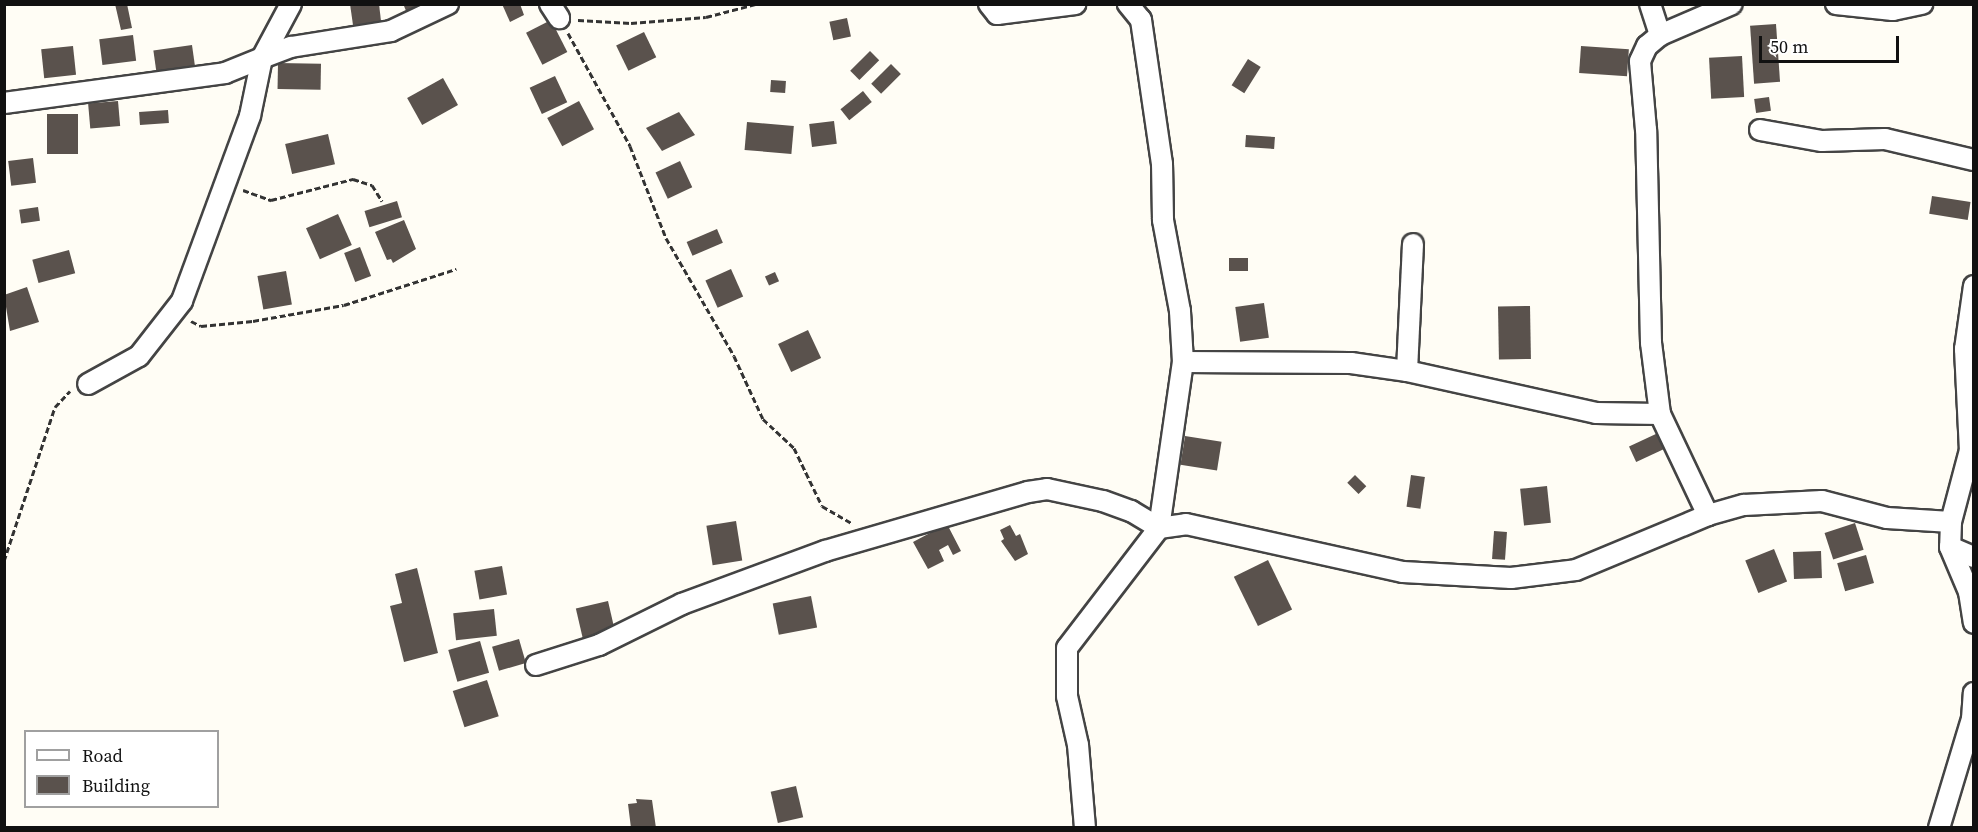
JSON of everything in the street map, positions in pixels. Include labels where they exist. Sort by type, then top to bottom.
[{"type":"street","points":[[88,384],[139,356],[182,300],[230,176],[250,116],[262,58],[291,4]]},
{"type":"street","points":[[4,103],[225,73],[291,48],[391,31],[448,4]]},
{"type":"street","points":[[989,4],[997,14],[1075,4]]},
{"type":"street","points":[[1085,828],[1078,745],[1067,696],[1067,648],[1159,528],[1183,362],[1180,311],[1163,220],[1162,164],[1141,20],[1128,4]]},
{"type":"street","points":[[1650,4],[1659,35]]},
{"type":"street","points":[[1708,514],[1660,414],[1651,343],[1646,130],[1640,61],[1647,46],[1659,35],[1732,4]]},
{"type":"street","points":[[1836,4],[1893,10],[1922,4]]},
{"type":"street","points":[[1760,130],[1822,141],[1885,139],[1974,160]]},
{"type":"street","points":[[1407,371],[1413,244]]},
{"type":"street","points":[[1974,286],[1965,350],[1970,450],[1951,522],[1950,547],[1969,592],[1974,622]]},
{"type":"street","points":[[1183,362],[1351,363],[1407,371],[1596,413],[1660,414]]},
{"type":"street","points":[[536,664],[599,645],[720,588],[870,537],[955,515],[997,499],[1047,489],[1103,501],[1131,511],[1159,528],[1186,524],[1403,572],[1511,578],[1576,570],[1708,514],[1764,503],[1822,501],[1887,518],[1951,522]]},
{"type":"street","points":[[1950,547],[1974,557]]},
{"type":"street","points":[[1939,828],[1972,719],[1974,693]]},
{"type":"path","points":[[554,11],[631,23],[706,17],[756,4]]},
{"type":"path","points":[[554,11],[630,146],[666,238],[734,356],[763,419],[794,448],[822,506],[870,537]]},
{"type":"path","points":[[230,176],[244,191],[271,200],[353,179],[372,185],[382,201]]},
{"type":"path","points":[[182,300],[190,320],[201,326],[253,321],[344,304],[456,269]]},
{"type":"path","points":[[4,561],[55,407],[68,392],[88,384]]},
{"type":"building","points":[[115,4],[127,4],[132,28],[121,30]]},
{"type":"building","points":[[350,4],[379,4],[381,21],[353,25]]},
{"type":"building","points":[[422,4],[425,11],[409,18],[404,6]]},
{"type":"building","points":[[502,4],[520,4],[524,15],[510,22]]},
{"type":"building","points":[[847,18],[851,37],[833,40],[829,22]]},
{"type":"building","points":[[551,20],[567,52],[542,65],[526,33]]},
{"type":"building","points":[[1776,24],[1780,82],[1754,84],[1750,26]]},
{"type":"building","points":[[644,32],[656,57],[628,71],[616,46]]},
{"type":"building","points":[[133,35],[136,61],[102,65],[99,39]]},
{"type":"building","points":[[192,45],[195,67],[156,72],[153,50]]},
{"type":"building","points":[[73,46],[76,75],[44,78],[41,49]]},
{"type":"building","points":[[1581,46],[1629,49],[1627,76],[1579,73]]},
{"type":"building","points":[[870,51],[879,60],[859,80],[850,71]]},
{"type":"building","points":[[1742,56],[1744,97],[1711,99],[1709,58]]},
{"type":"building","points":[[1248,59],[1261,67],[1244,93],[1232,85]]},
{"type":"building","points":[[278,63],[321,64],[321,90],[278,89]]},
{"type":"building","points":[[891,64],[901,74],[881,94],[871,84]]},
{"type":"building","points":[[555,76],[567,102],[542,114],[530,88]]},
{"type":"building","points":[[443,78],[458,105],[422,125],[407,98]]},
{"type":"building","points":[[771,80],[786,81],[785,93],[770,92]]},
{"type":"building","points":[[863,91],[872,102],[849,120],[840,109]]},
{"type":"building","points":[[1769,97],[1771,111],[1756,113],[1754,99]]},
{"type":"building","points":[[118,101],[120,126],[90,129],[88,104]]},
{"type":"building","points":[[579,101],[594,129],[562,146],[547,118]]},
{"type":"building","points":[[168,110],[169,123],[140,125],[139,112]]},
{"type":"building","points":[[679,112],[695,135],[662,151],[646,128]]},
{"type":"building","points":[[47,114],[78,114],[78,154],[47,154]]},
{"type":"building","points":[[834,121],[837,144],[812,147],[809,124]]},
{"type":"building","points":[[747,122],[794,126],[791,154],[745,150]]},
{"type":"building","points":[[328,134],[335,164],[292,174],[285,144]]},
{"type":"building","points":[[1246,135],[1275,137],[1274,149],[1245,147]]},
{"type":"building","points":[[33,158],[36,183],[11,186],[8,161]]},
{"type":"building","points":[[680,161],[692,187],[668,199],[656,172]]},
{"type":"building","points":[[1932,196],[1971,202],[1968,220],[1929,214]]},
{"type":"building","points":[[397,201],[402,217],[369,227],[364,211]]},
{"type":"building","points":[[38,207],[40,221],[21,224],[19,210]]},
{"type":"building","points":[[338,214],[352,245],[320,259],[306,228]]},
{"type":"building","points":[[404,220],[416,249],[393,263],[391,259],[387,260],[375,232]]},
{"type":"building","points":[[717,229],[723,243],[692,256],[687,242]]},
{"type":"building","points":[[360,247],[371,276],[355,282],[344,253]]},
{"type":"building","points":[[69,250],[75,273],[39,283],[32,260]]},
{"type":"building","points":[[1229,258],[1248,258],[1248,271],[1229,271]]},
{"type":"building","points":[[731,269],[743,296],[718,308],[705,280]]},
{"type":"building","points":[[286,271],[292,304],[263,310],[257,276]]},
{"type":"building","points":[[775,272],[779,281],[769,286],[765,276]]},
{"type":"building","points":[[27,287],[39,322],[10,331],[4,295]]},
{"type":"building","points":[[1264,303],[1269,338],[1240,342],[1235,307]]},
{"type":"building","points":[[1530,306],[1531,359],[1499,360],[1498,307]]},
{"type":"building","points":[[808,330],[821,358],[791,372],[778,344]]},
{"type":"building","points":[[1658,433],[1665,448],[1636,462],[1629,447]]},
{"type":"building","points":[[1185,436],[1222,442],[1217,470],[1180,465]]},
{"type":"building","points":[[1355,475],[1366,486],[1359,494],[1347,483]]},
{"type":"building","points":[[1411,475],[1425,477],[1420,509],[1407,507]]},
{"type":"building","points":[[1547,486],[1551,523],[1524,526],[1520,489]]},
{"type":"building","points":[[736,521],[742,561],[713,565],[706,526]]},
{"type":"building","points":[[1855,523],[1864,550],[1833,560],[1825,533]]},
{"type":"building","points":[[947,524],[961,551],[953,555],[948,545],[939,550],[944,561],[928,569],[913,542]]},
{"type":"building","points":[[1010,525],[1016,536],[1020,534],[1028,554],[1015,561],[1001,541],[1004,539],[1000,530]]},
{"type":"building","points":[[1494,531],[1507,532],[1505,560],[1492,559]]},
{"type":"building","points":[[1774,549],[1787,581],[1758,593],[1745,561]]},
{"type":"building","points":[[1821,551],[1822,578],[1794,579],[1793,552]]},
{"type":"building","points":[[1866,555],[1874,583],[1845,591],[1837,563]]},
{"type":"building","points":[[1268,560],[1292,609],[1258,626],[1234,577]]},
{"type":"building","points":[[502,566],[507,595],[479,599],[474,571]]},
{"type":"building","points":[[417,568],[438,653],[404,662],[390,606],[402,603],[395,574]]},
{"type":"building","points":[[811,596],[817,627],[779,635],[773,603]]},
{"type":"building","points":[[608,601],[615,632],[583,640],[576,608]]},
{"type":"building","points":[[494,609],[497,636],[456,640],[453,613]]},
{"type":"building","points":[[519,639],[526,663],[499,671],[492,647]]},
{"type":"building","points":[[480,641],[489,673],[457,682],[448,650]]},
{"type":"building","points":[[487,680],[499,716],[465,727],[453,691]]},
{"type":"building","points":[[796,786],[803,817],[778,823],[771,792]]},
{"type":"building","points":[[636,799],[652,800],[656,828],[631,828],[628,804],[637,803]]}]
